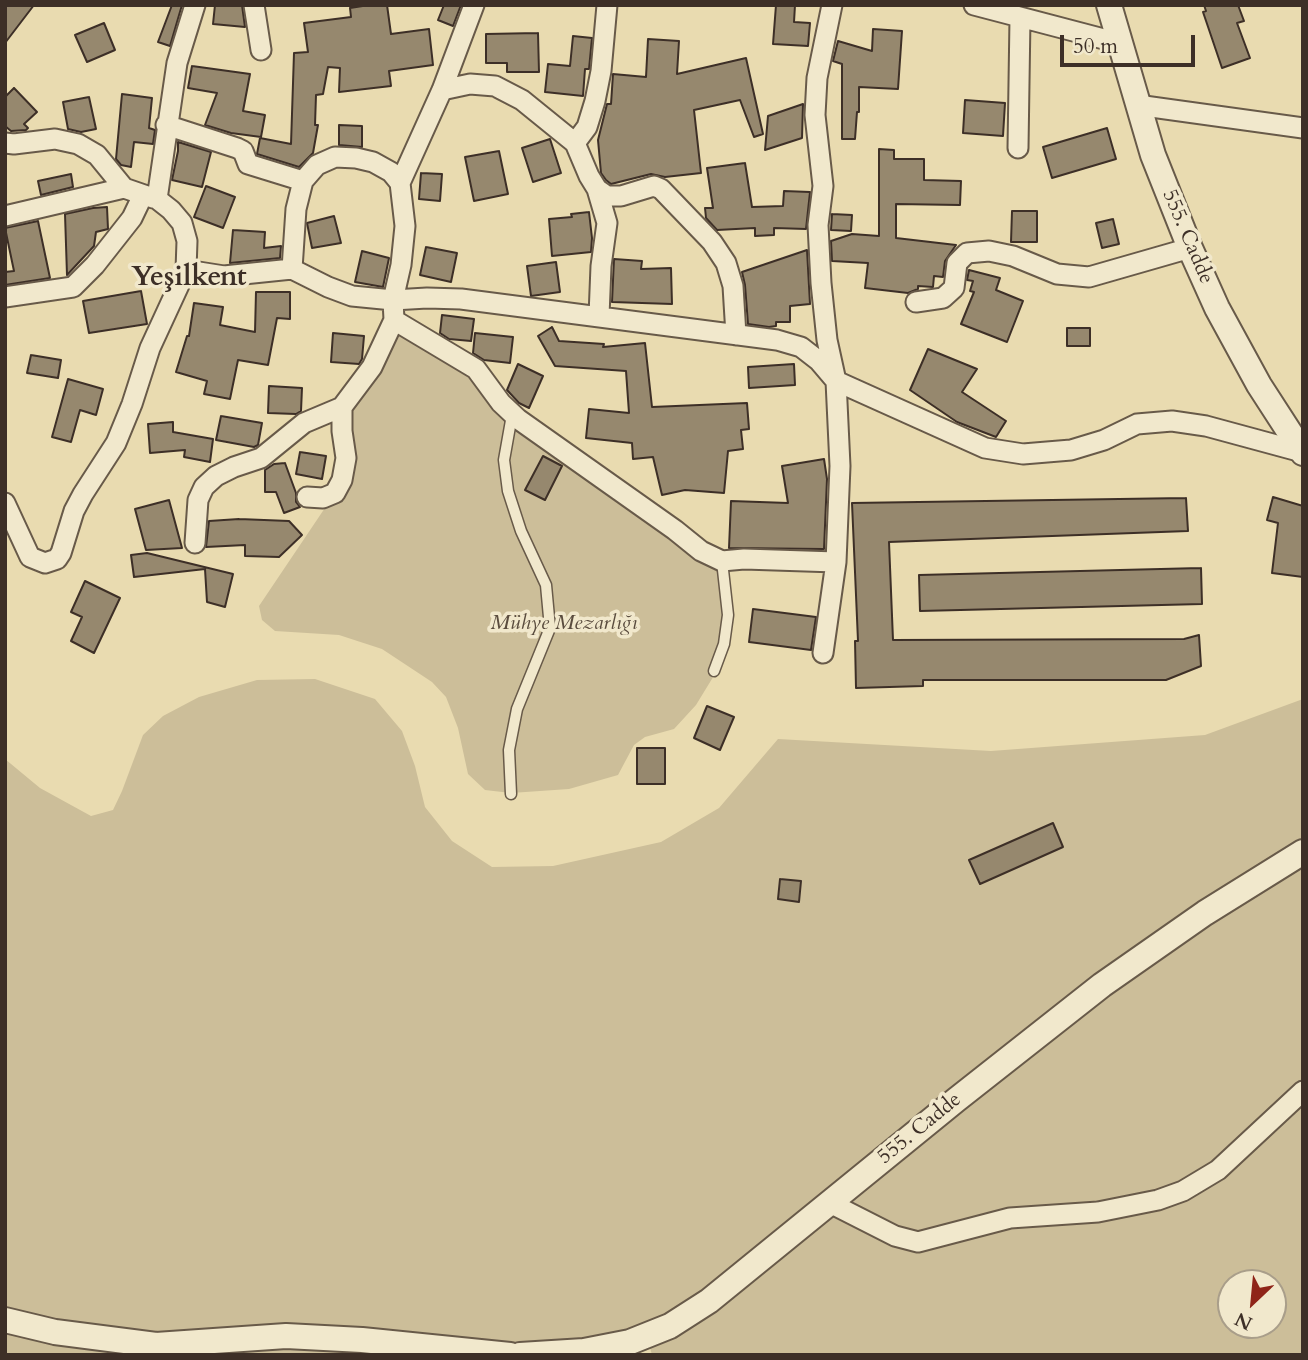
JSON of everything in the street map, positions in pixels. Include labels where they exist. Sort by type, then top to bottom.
[{"type":"street","points":[[5,297],[73,287],[95,265],[150,197],[177,63],[195,5]]},
{"type":"street","points":[[254,5],[261,50]]},
{"type":"street","points":[[195,542],[198,500],[204,487],[216,476],[261,458],[304,423],[342,407],[372,367],[393,310],[401,265],[405,226],[400,183],[442,90],[474,5]]},
{"type":"street","points":[[575,143],[587,127],[595,101],[601,71],[607,5]]},
{"type":"street","points":[[823,653],[836,562],[840,466],[836,381],[827,340],[821,283],[818,225],[823,186],[815,115],[817,78],[832,5]]},
{"type":"street","points":[[974,5],[1119,43]]},
{"type":"street","name":"555. Cadde","points":[[1109,5],[1153,155],[1190,248],[1217,308],[1259,385],[1303,453]]},
{"type":"street","points":[[1018,148],[1020,18]]},
{"type":"street","points":[[442,90],[470,83],[495,86],[522,100],[575,143],[597,189],[607,223],[601,266],[599,316]]},
{"type":"street","points":[[1137,105],[1303,128]]},
{"type":"street","points":[[166,125],[237,148],[245,155],[248,164],[303,181]]},
{"type":"street","points":[[5,143],[55,139],[78,144],[97,155],[124,188],[150,197],[171,210],[182,223],[187,242],[186,270],[150,348],[132,404],[116,443],[74,512],[57,559],[38,563],[30,557],[5,503]]},
{"type":"street","points":[[292,269],[296,209],[303,181],[317,165],[335,157],[356,158],[373,162],[391,172],[400,183]]},
{"type":"street","points":[[597,189],[607,196],[621,196],[654,186],[679,206],[712,242],[726,263],[733,286],[736,335]]},
{"type":"street","points":[[5,215],[124,188]]},
{"type":"street","points":[[916,302],[943,298],[954,288],[957,262],[967,253],[989,251],[1013,256],[1057,274],[1089,277],[1190,248]]},
{"type":"street","points":[[186,270],[224,276],[292,269],[328,287],[393,310],[476,369],[501,403],[512,413],[701,551],[722,561],[744,559],[836,562]]},
{"type":"street","points":[[393,310],[427,298],[461,299],[765,338],[801,347],[819,361],[836,381],[985,448],[1023,454],[1071,450],[1104,440],[1137,424],[1172,421],[1206,426],[1303,453]]},
{"type":"street","points":[[307,497],[323,498],[335,493],[342,480],[346,458],[342,407]]},
{"type":"street","name":"555. Cadde","points":[[520,1355],[584,1351],[630,1342],[670,1326],[709,1301],[1102,985],[1205,913],[1303,852]]},
{"type":"street","points":[[830,1203],[895,1236],[918,1241],[1010,1218],[1098,1212],[1158,1200],[1184,1191],[1218,1170],[1303,1091]]},
{"type":"street","points":[[5,1320],[55,1332],[156,1345],[286,1336],[510,1355]]},
{"type":"lane","points":[[511,794],[509,750],[517,709],[550,628],[546,585],[521,531],[508,491],[504,460],[512,413]]},
{"type":"lane","points":[[714,671],[724,644],[728,615],[722,561]]},
{"type":"green space","name":"Mühye Mezarlığı","points":[[394,320],[476,369],[501,403],[675,530],[728,578],[718,669],[696,705],[674,729],[645,737],[634,745],[618,775],[569,789],[511,793],[485,790],[468,774],[458,728],[446,697],[432,682],[382,649],[339,635],[275,631],[262,620],[259,606],[335,493],[342,431]]},
{"type":"green space","points":[[315,679],[375,699],[402,731],[415,766],[425,807],[452,841],[492,867],[553,866],[661,842],[719,808],[778,739],[991,751],[1205,735],[1303,699],[1303,1355],[652,1355],[647,1336],[391,1355],[5,1355],[5,759],[40,788],[91,816],[113,810],[143,735],[163,716],[199,697],[257,680]]},
{"type":"building","points":[[5,5],[34,5],[5,43]]},
{"type":"building","points":[[172,5],[182,5],[170,46],[158,42]]},
{"type":"building","points":[[215,5],[242,5],[245,27],[213,24]]},
{"type":"building","points":[[387,5],[391,34],[429,29],[433,65],[389,71],[391,86],[339,92],[340,68],[328,67],[323,94],[316,95],[315,125],[318,125],[313,153],[299,167],[257,154],[260,138],[291,144],[294,53],[308,52],[304,23],[351,17],[350,8]]},
{"type":"building","points":[[444,5],[461,5],[453,26],[438,20]]},
{"type":"building","points":[[776,5],[795,5],[794,22],[810,23],[808,46],[773,44]]},
{"type":"building","points":[[1204,5],[1238,5],[1244,21],[1237,23],[1250,58],[1222,68],[1203,12],[1206,11]]},
{"type":"building","points":[[104,23],[115,50],[87,62],[75,35]]},
{"type":"building","points":[[873,29],[902,31],[898,89],[859,87],[855,139],[842,139],[842,64],[833,61],[838,41],[872,51]]},
{"type":"building","points":[[538,33],[539,72],[507,72],[507,63],[486,63],[486,34]]},
{"type":"building","points":[[573,36],[592,38],[589,69],[585,69],[583,96],[545,92],[548,64],[570,66]]},
{"type":"building","points":[[648,39],[679,41],[677,74],[746,58],[763,134],[754,137],[740,100],[694,110],[701,173],[665,177],[651,174],[611,184],[601,173],[598,140],[607,104],[611,104],[613,74],[646,77]]},
{"type":"building","points":[[192,66],[250,74],[243,111],[265,115],[261,137],[231,133],[205,125],[217,93],[188,88]]},
{"type":"building","points":[[14,88],[37,112],[24,124],[28,128],[26,130],[11,131],[5,126],[5,97]]},
{"type":"building","points":[[122,94],[152,98],[149,128],[155,130],[153,144],[134,142],[131,167],[121,165],[116,159]]},
{"type":"building","points":[[89,97],[96,129],[81,132],[68,129],[63,102]]},
{"type":"building","points":[[965,100],[1005,103],[1003,136],[963,133]]},
{"type":"building","points":[[803,104],[802,138],[765,150],[768,116]]},
{"type":"building","points":[[339,125],[362,126],[362,147],[339,145]]},
{"type":"building","points":[[1107,128],[1116,159],[1052,178],[1043,147]]},
{"type":"building","points":[[550,139],[561,173],[533,182],[522,148]]},
{"type":"building","points":[[178,142],[211,152],[202,187],[172,180]]},
{"type":"building","points":[[879,149],[894,150],[894,159],[924,159],[924,180],[961,181],[960,205],[896,204],[896,238],[956,245],[945,261],[943,277],[934,276],[933,287],[918,286],[918,289],[908,293],[865,288],[868,263],[832,261],[831,241],[852,234],[879,236]]},
{"type":"building","points":[[499,151],[508,194],[474,201],[465,157]]},
{"type":"building","points":[[745,163],[752,207],[783,206],[784,191],[810,192],[806,229],[774,228],[774,235],[755,236],[755,228],[717,230],[706,218],[705,208],[713,208],[707,168]]},
{"type":"building","points":[[421,173],[442,174],[440,201],[419,199]]},
{"type":"building","points":[[71,174],[73,187],[41,195],[38,181]]},
{"type":"building","points":[[206,186],[235,197],[223,228],[194,217]]},
{"type":"building","points":[[107,207],[108,229],[96,232],[94,246],[67,275],[65,214]]},
{"type":"building","points":[[1012,211],[1037,211],[1037,242],[1011,242]]},
{"type":"building","points":[[589,212],[591,252],[552,256],[549,219]]},
{"type":"building","points":[[832,214],[852,215],[851,231],[831,230]]},
{"type":"building","points":[[334,216],[341,243],[312,248],[307,223]]},
{"type":"building","points":[[1113,219],[1119,244],[1102,248],[1096,223]]},
{"type":"building","points":[[38,221],[50,278],[5,285],[5,272],[14,271],[5,228]]},
{"type":"building","points":[[233,230],[265,232],[264,248],[281,246],[280,258],[230,263]]},
{"type":"building","points":[[426,247],[457,253],[451,282],[420,275]]},
{"type":"building","points":[[807,250],[810,304],[790,306],[790,322],[776,322],[776,326],[769,327],[748,324],[742,272]]},
{"type":"building","points":[[362,251],[389,258],[383,287],[355,282]]},
{"type":"building","points":[[614,259],[642,261],[641,269],[671,268],[672,304],[612,302]]},
{"type":"building","points":[[556,262],[560,292],[531,296],[527,266]]},
{"type":"building","points":[[969,270],[1000,278],[996,290],[1023,301],[1007,342],[961,324],[974,292],[970,291],[973,281],[967,280]]},
{"type":"building","points":[[141,291],[147,324],[89,333],[83,301]]},
{"type":"building","points":[[256,292],[290,292],[290,319],[277,318],[268,365],[238,360],[230,399],[204,394],[207,381],[176,372],[189,336],[194,303],[223,307],[220,325],[255,332]]},
{"type":"building","points":[[442,315],[474,319],[471,341],[449,339],[440,333]]},
{"type":"building","points":[[552,327],[559,341],[604,344],[603,347],[645,343],[652,407],[747,403],[749,429],[741,430],[743,449],[728,451],[724,493],[685,490],[662,495],[653,457],[633,459],[632,443],[586,438],[589,409],[629,413],[626,371],[555,366],[538,336]]},
{"type":"building","points":[[1067,328],[1090,328],[1090,346],[1067,346]]},
{"type":"building","points":[[333,333],[364,336],[359,364],[331,362]]},
{"type":"building","points":[[475,333],[513,337],[510,363],[484,360],[473,353]]},
{"type":"building","points":[[928,349],[977,369],[962,392],[1006,421],[996,437],[957,422],[910,390]]},
{"type":"building","points":[[31,355],[61,360],[58,378],[27,373]]},
{"type":"building","points":[[518,364],[543,376],[529,408],[519,403],[507,390]]},
{"type":"building","points":[[794,364],[795,385],[749,388],[748,367]]},
{"type":"building","points":[[68,379],[103,389],[96,415],[80,410],[71,442],[52,437]]},
{"type":"building","points":[[269,386],[302,388],[301,411],[296,414],[268,413]]},
{"type":"building","points":[[221,416],[262,423],[258,445],[254,447],[216,440]]},
{"type":"building","points":[[173,422],[173,432],[213,439],[210,462],[184,457],[185,450],[150,453],[148,424]]},
{"type":"building","points":[[300,452],[326,456],[322,479],[296,474]]},
{"type":"building","points":[[543,456],[562,466],[545,500],[525,490]]},
{"type":"building","points":[[824,459],[827,479],[824,549],[729,548],[731,501],[788,503],[782,466]]},
{"type":"building","points":[[285,463],[296,493],[296,502],[300,507],[284,513],[276,492],[265,492],[265,470],[274,464]]},
{"type":"building","points":[[1273,497],[1303,506],[1303,577],[1272,573],[1278,523],[1267,520]]},
{"type":"building","points":[[1186,498],[1188,531],[889,542],[893,640],[1184,639],[1199,635],[1201,666],[1166,680],[923,680],[923,686],[856,688],[855,641],[858,641],[852,503]]},
{"type":"building","points":[[169,500],[182,548],[146,550],[135,509]]},
{"type":"building","points":[[209,521],[289,521],[302,535],[279,557],[245,556],[245,545],[206,547]]},
{"type":"building","points":[[147,553],[233,574],[225,607],[207,602],[205,569],[134,577],[131,555]]},
{"type":"building","points":[[1201,568],[1202,604],[920,611],[919,575]]},
{"type":"building","points":[[85,581],[120,598],[94,653],[71,641],[82,617],[71,612]]},
{"type":"building","points":[[753,609],[816,617],[811,650],[749,642]]},
{"type":"building","points":[[707,706],[734,717],[720,750],[694,738]]},
{"type":"building","points":[[637,748],[665,748],[665,784],[637,784]]},
{"type":"building","points":[[1053,823],[1063,847],[980,884],[969,860]]},
{"type":"building","points":[[780,879],[801,881],[799,902],[778,899]]},
{"type":"district","name":"Yeşilkent","points":[[189,279]]}]
